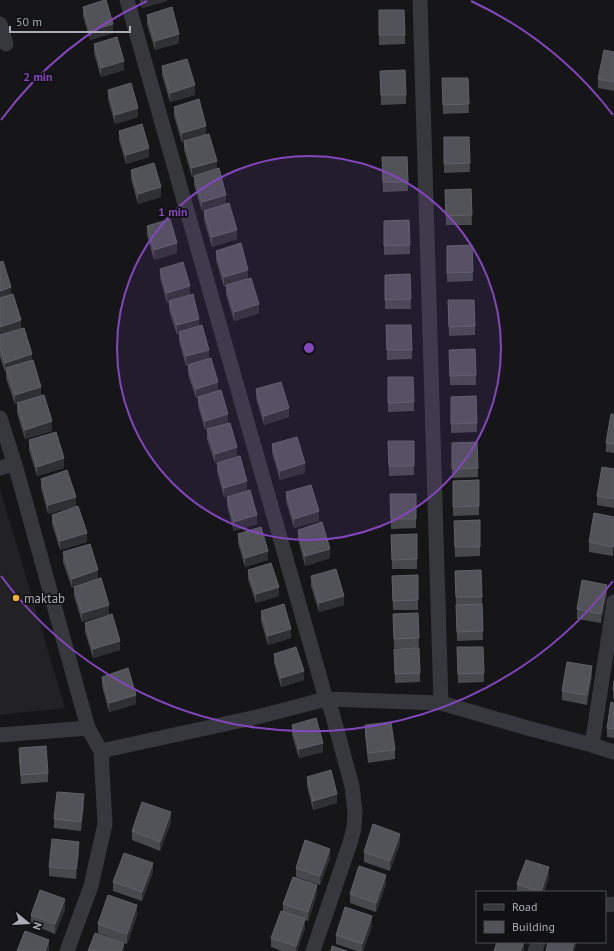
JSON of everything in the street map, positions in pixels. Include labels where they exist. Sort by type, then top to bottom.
[{"type":"lane","points":[[127,0],[352,786],[355,812],[354,828],[313,951]]},
{"type":"lane","points":[[420,0],[441,703]]},
{"type":"lane","points":[[0,24],[6,44]]},
{"type":"lane","points":[[0,418],[7,466],[88,728],[101,750],[105,824],[91,886],[67,951]]},
{"type":"lane","points":[[592,745],[614,602]]},
{"type":"lane","points":[[101,750],[254,718],[326,699],[441,703],[531,730],[614,752]]},
{"type":"lane","points":[[0,735],[88,728]]},
{"type":"shaded area","name":"maktab","points":[[0,489],[65,708],[0,715]]},
{"type":"building","points":[[106,0],[113,24],[90,31],[83,7]]},
{"type":"building","points":[[172,7],[179,34],[155,41],[147,15]]},
{"type":"building","points":[[379,10],[404,10],[405,35],[379,35]]},
{"type":"building","points":[[117,37],[124,61],[101,68],[94,44]]},
{"type":"building","points":[[604,50],[614,52],[614,82],[598,79]]},
{"type":"building","points":[[187,59],[195,85],[170,93],[162,66]]},
{"type":"building","points":[[405,70],[406,95],[381,95],[380,71]]},
{"type":"building","points":[[442,78],[468,78],[469,104],[443,105]]},
{"type":"building","points":[[131,83],[138,108],[115,115],[108,90]]},
{"type":"building","points":[[199,99],[206,126],[182,133],[174,107]]},
{"type":"building","points":[[142,124],[149,148],[126,155],[119,131]]},
{"type":"building","points":[[209,134],[217,161],[192,168],[184,141]]},
{"type":"building","points":[[444,137],[469,137],[470,163],[444,164]]},
{"type":"building","points":[[382,157],[407,157],[408,182],[383,182]]},
{"type":"building","points":[[154,163],[161,187],[138,194],[131,170]]},
{"type":"building","points":[[219,168],[226,195],[202,202],[194,176]]},
{"type":"building","points":[[471,189],[472,215],[446,216],[445,190]]},
{"type":"building","points":[[229,203],[237,230],[212,237],[204,211]]},
{"type":"building","points":[[170,219],[177,243],[154,250],[147,226]]},
{"type":"building","points":[[409,220],[410,245],[384,246],[384,221]]},
{"type":"building","points":[[241,243],[248,270],[224,277],[216,251]]},
{"type":"building","points":[[472,245],[473,272],[447,273],[447,246]]},
{"type":"building","points":[[3,261],[11,287],[0,291],[0,262]]},
{"type":"building","points":[[183,262],[190,286],[167,293],[160,269]]},
{"type":"building","points":[[410,274],[411,299],[385,300],[385,275]]},
{"type":"building","points":[[251,278],[259,304],[234,312],[226,285]]},
{"type":"building","points":[[13,294],[21,320],[0,327],[0,298]]},
{"type":"building","points":[[193,294],[199,319],[177,325],[169,301]]},
{"type":"building","points":[[448,300],[474,300],[475,326],[449,327]]},
{"type":"building","points":[[202,325],[209,350],[186,356],[179,332]]},
{"type":"building","points":[[386,325],[411,325],[412,350],[387,350]]},
{"type":"building","points":[[24,328],[32,354],[5,363],[0,347],[0,335]]},
{"type":"building","points":[[475,349],[476,375],[450,376],[449,350]]},
{"type":"building","points":[[211,358],[218,382],[196,389],[188,365]]},
{"type":"building","points":[[33,360],[41,387],[15,395],[6,368]]},
{"type":"building","points":[[388,377],[413,377],[414,402],[388,403]]},
{"type":"building","points":[[281,382],[289,408],[264,416],[256,389]]},
{"type":"building","points":[[221,390],[228,414],[205,421],[198,397]]},
{"type":"building","points":[[44,395],[52,421],[25,430],[17,403]]},
{"type":"building","points":[[476,396],[477,423],[451,424],[451,397]]},
{"type":"building","points":[[611,414],[614,414],[614,444],[606,443]]},
{"type":"building","points":[[230,423],[237,447],[215,454],[207,429]]},
{"type":"building","points":[[56,432],[64,458],[37,467],[29,440]]},
{"type":"building","points":[[297,437],[305,463],[280,471],[272,444]]},
{"type":"building","points":[[388,441],[414,441],[414,466],[389,466]]},
{"type":"building","points":[[477,442],[478,468],[452,469],[452,443]]},
{"type":"building","points":[[240,456],[247,481],[224,488],[217,463]]},
{"type":"building","points":[[602,467],[614,469],[614,499],[597,496]]},
{"type":"building","points":[[67,470],[76,497],[48,505],[41,479]]},
{"type":"building","points":[[479,480],[479,506],[453,507],[453,481]]},
{"type":"building","points":[[311,485],[319,511],[294,519],[286,492]]},
{"type":"building","points":[[250,490],[257,515],[234,522],[227,497]]},
{"type":"building","points":[[390,494],[416,494],[416,519],[391,519]]},
{"type":"building","points":[[78,506],[87,533],[60,541],[52,515]]},
{"type":"building","points":[[594,513],[614,517],[613,547],[589,542]]},
{"type":"building","points":[[480,520],[480,547],[455,547],[454,521]]},
{"type":"building","points":[[322,522],[330,549],[305,556],[298,530]]},
{"type":"building","points":[[261,527],[268,551],[245,558],[238,534]]},
{"type":"building","points":[[417,534],[417,559],[392,560],[391,535]]},
{"type":"building","points":[[90,544],[98,570],[72,579],[63,552]]},
{"type":"building","points":[[271,563],[279,587],[256,594],[248,570]]},
{"type":"building","points":[[336,569],[344,596],[319,603],[311,576]]},
{"type":"building","points":[[481,570],[482,597],[456,597],[455,571]]},
{"type":"building","points":[[418,575],[418,600],[393,601],[392,576]]},
{"type":"building","points":[[101,578],[109,605],[82,613],[74,587]]},
{"type":"building","points":[[582,580],[607,585],[601,614],[577,609]]},
{"type":"building","points":[[284,604],[291,629],[268,636],[261,611]]},
{"type":"building","points":[[482,604],[483,631],[457,632],[456,605]]},
{"type":"building","points":[[418,613],[419,638],[394,639],[393,614]]},
{"type":"building","points":[[112,614],[120,641],[93,649],[85,623]]},
{"type":"building","points":[[296,647],[304,671],[281,678],[274,654]]},
{"type":"building","points":[[457,647],[483,647],[484,673],[458,674]]},
{"type":"building","points":[[419,648],[420,673],[395,674],[394,649]]},
{"type":"building","points":[[567,662],[592,666],[587,695],[562,691]]},
{"type":"building","points":[[128,668],[136,695],[109,703],[102,677]]},
{"type":"building","points":[[611,702],[614,703],[614,729],[607,728]]},
{"type":"building","points":[[316,718],[323,743],[299,749],[292,725]]},
{"type":"building","points":[[391,722],[395,750],[368,753],[365,725]]},
{"type":"building","points":[[46,746],[48,773],[21,775],[19,748]]},
{"type":"building","points":[[331,770],[337,794],[313,801],[307,777]]},
{"type":"building","points":[[57,792],[84,794],[81,822],[54,819]]},
{"type":"building","points":[[142,802],[171,812],[160,842],[132,831]]},
{"type":"building","points":[[373,824],[400,834],[390,861],[364,852]]},
{"type":"building","points":[[52,839],[79,842],[76,869],[49,867]]},
{"type":"building","points":[[305,840],[330,849],[320,876],[296,868]]},
{"type":"building","points":[[124,853],[153,863],[142,892],[113,882]]},
{"type":"building","points":[[526,860],[549,867],[541,891],[517,884]]},
{"type":"building","points":[[359,866],[386,875],[376,903],[350,894]]},
{"type":"building","points":[[293,877],[317,885],[308,912],[283,904]]},
{"type":"building","points":[[40,890],[65,899],[55,924],[31,915]]},
{"type":"building","points":[[108,895],[137,905],[127,934],[98,924]]},
{"type":"building","points":[[345,907],[372,916],[362,944],[336,935]]},
{"type":"building","points":[[281,911],[305,919],[296,946],[271,938]]},
{"type":"building","points":[[25,931],[49,940],[45,951],[17,951]]},
{"type":"building","points":[[95,933],[124,943],[121,951],[88,951]]},
{"type":"building","points":[[497,943],[524,943],[520,951],[494,951]]},
{"type":"building","points":[[548,943],[574,943],[572,951],[546,951]]},
{"type":"building","points":[[332,946],[347,951],[331,951]]},
{"type":"place","name":"maktab","points":[[16,598]]}]
